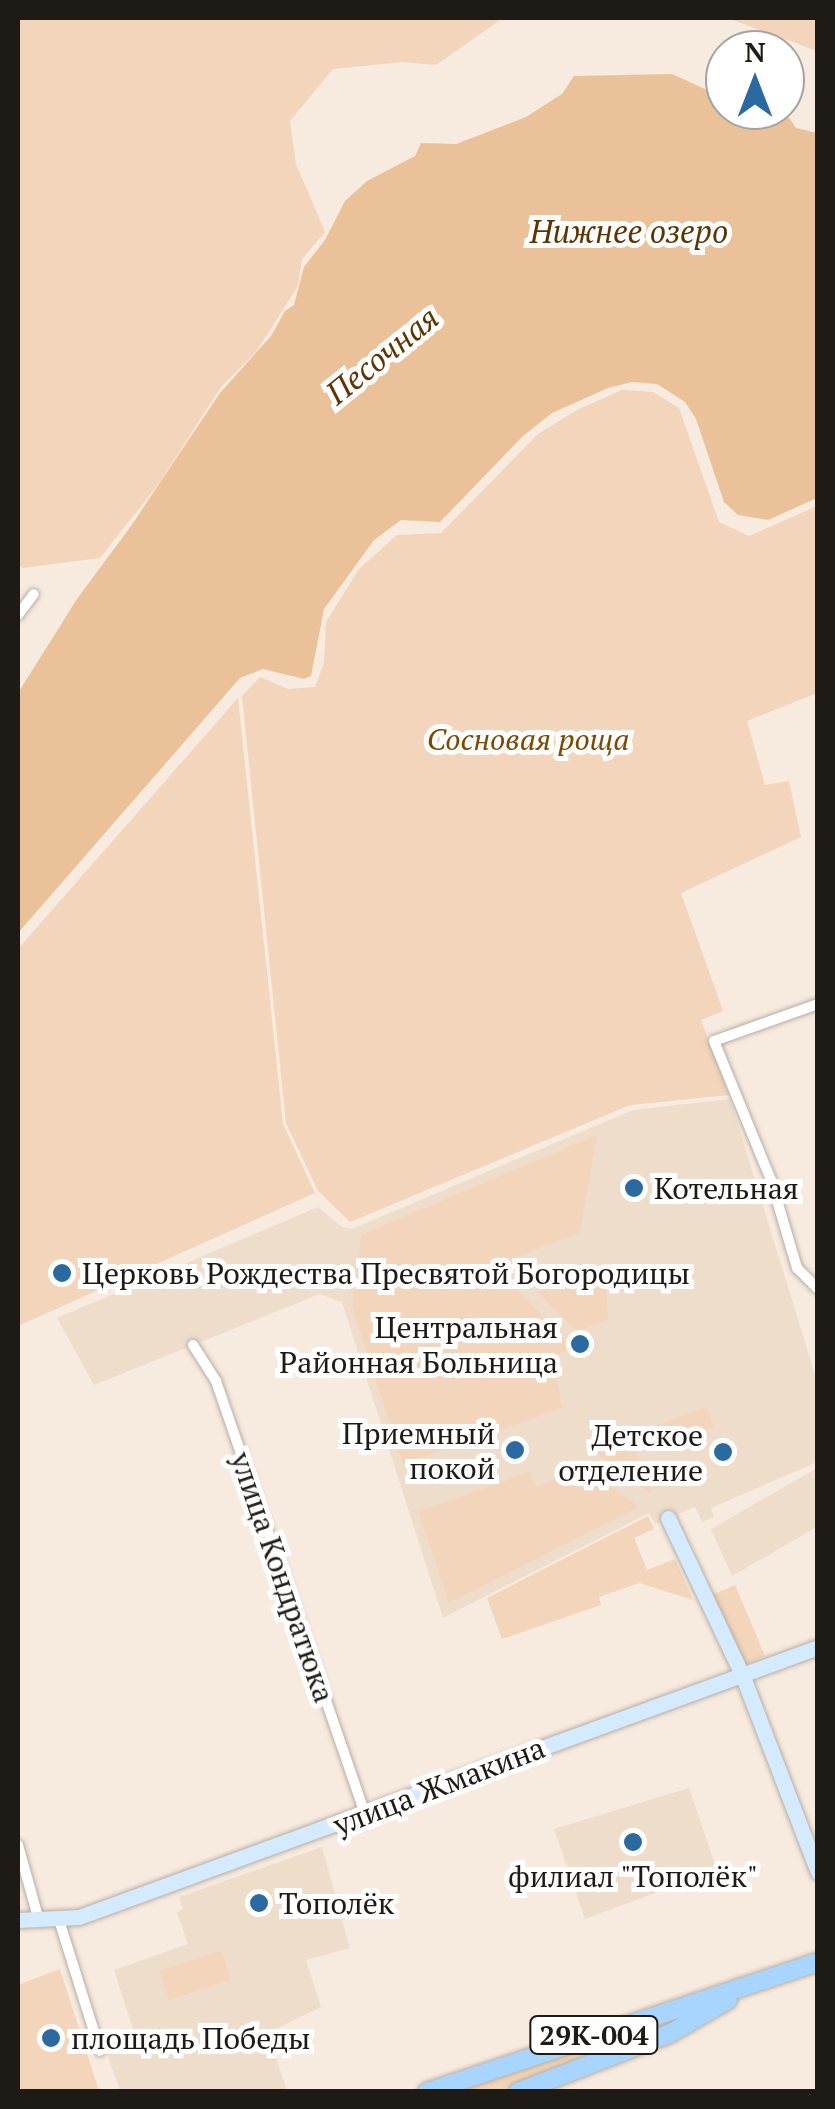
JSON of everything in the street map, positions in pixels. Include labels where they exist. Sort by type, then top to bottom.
[{"type":"main road","name":"29К-004","points":[[428,2092],[818,1962]]},
{"type":"main road","name":"29К-004","points":[[518,2092],[668,2034],[761,1981]]},
{"type":"main road","points":[[660,2013],[668,2034]]},
{"type":"street","points":[[18,615],[34,594]]},
{"type":"street","points":[[818,1004],[714,1042],[771,1180],[797,1268],[818,1290]]},
{"type":"street","name":"улица Кондратюка","points":[[193,1345],[216,1381],[364,1812]]},
{"type":"street","points":[[668,1518],[743,1677],[818,1872]]},
{"type":"street","name":"улица Жмакина","points":[[59,1920],[78,1918],[216,1870],[818,1646]]},
{"type":"street","points":[[18,1846],[38,1917]]},
{"type":"street","points":[[18,1920],[59,1920],[100,2050]]},
{"type":"shaded area","name":"Центральная Районная Больница","points":[[730,1099],[817,1381],[815,1463],[711,1508],[714,1517],[702,1522],[695,1507],[655,1524],[649,1513],[443,1618],[342,1302],[320,1294],[94,1385],[57,1318],[318,1207],[342,1227],[352,1229],[633,1110]]},
{"type":"shaded area","points":[[817,1468],[817,1527],[732,1576],[711,1529]]},
{"type":"shaded area","name":"филиал \"Тополёк\"","points":[[689,1788],[717,1870],[585,1919],[554,1829]]},
{"type":"shaded area","points":[[322,1847],[350,1948],[306,1960],[321,2007],[268,2033],[287,2091],[120,2091],[103,2042],[134,2032],[114,1970],[188,1944],[177,1912],[183,1909],[179,1897]]},
{"type":"green space","points":[[18,18],[503,18],[436,65],[402,62],[333,69],[290,121],[296,164],[325,232],[302,259],[298,286],[256,352],[221,387],[160,482],[100,558],[23,568],[18,565]]},
{"type":"green space","points":[[727,18],[817,18],[817,51],[805,47],[805,30],[760,30]]},
{"type":"green space","name":"Сосновая роща","points":[[622,390],[653,392],[679,408],[719,522],[749,536],[817,506],[817,693],[747,721],[765,785],[789,781],[801,837],[681,893],[723,1011],[701,1020],[729,1095],[630,1105],[350,1222],[318,1191],[286,1123],[242,696],[260,677],[288,689],[315,687],[324,663],[326,622],[359,569],[397,535],[441,533],[538,434],[577,410]]},
{"type":"green space","points":[[238,698],[283,1124],[315,1193],[18,1326],[18,949]]},
{"type":"green space","points":[[597,1135],[580,1232],[494,1266],[564,1339],[567,1350],[553,1356],[562,1408],[403,1464],[352,1307],[361,1235]]},
{"type":"green space","points":[[605,1267],[608,1320],[576,1331],[538,1292]]},
{"type":"green space","points":[[707,1407],[714,1427],[646,1451],[639,1432]]},
{"type":"green space","points":[[630,1436],[652,1495],[591,1449]]},
{"type":"green space","points":[[586,1468],[639,1507],[449,1603],[418,1511],[530,1472],[536,1487]]},
{"type":"green space","points":[[648,1516],[654,1529],[634,1538],[647,1570],[675,1559],[693,1600],[639,1583],[599,1597],[601,1605],[502,1639],[487,1598]]},
{"type":"green space","points":[[735,1585],[765,1656],[741,1666],[710,1596]]},
{"type":"green space","points":[[222,1951],[231,1980],[169,2000],[159,1971]]},
{"type":"green space","name":"площадь Победы","points":[[60,1969],[99,2091],[18,2091],[18,1985]]},
{"type":"green space","points":[[655,2022],[659,2031],[501,2091],[446,2092]]},
{"type":"water","name":"Нижнее озеро","points":[[672,74],[705,89],[705,130],[817,133],[817,498],[768,520],[738,515],[724,502],[696,419],[685,402],[657,384],[632,382],[608,388],[552,413],[523,436],[440,522],[401,520],[374,540],[324,609],[311,676],[304,679],[263,669],[240,678],[18,933],[18,693],[77,599],[220,393],[271,336],[285,311],[294,305],[304,267],[325,240],[345,201],[367,181],[415,156],[421,143],[456,144],[526,117],[562,94],[574,76]]},
{"type":"place","name":"Котельная","points":[[634,1188]]},
{"type":"place","name":"Церковь Рождества Пресвятой Богородицы","points":[[62,1273]]},
{"type":"place","name":"Центральная Районная Больница","points":[[580,1344]]},
{"type":"place","name":"Приемный покой","points":[[515,1450]]},
{"type":"place","name":"Детское отделение","points":[[723,1452]]},
{"type":"place","name":"филиал \"Тополёк\"","points":[[633,1842]]},
{"type":"place","name":"Тополёк","points":[[259,1903]]},
{"type":"place","name":"площадь Победы","points":[[51,2038]]},
{"type":"water label","name":"Песочная","points":[[382,355]]}]
